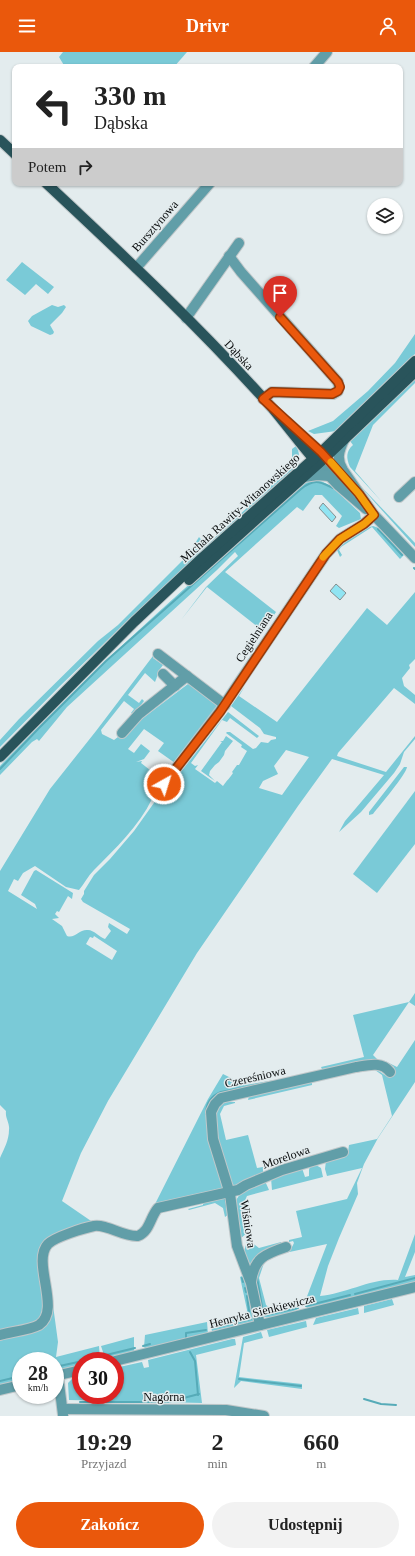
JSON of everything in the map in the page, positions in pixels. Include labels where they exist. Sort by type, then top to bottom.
[{"type":"main road","points":[[0,140],[12,151]]},
{"type":"main road","name":"Dąbska","points":[[49,186],[136,268],[186,318],[320,458]]},
{"type":"main road","name":"Michała Rawity-Witanowskiego","points":[[0,757],[52,703],[117,641],[134,622],[174,584],[320,458],[415,362]]},
{"type":"main road","name":"Michała Rawity-Witanowskiego","points":[[320,458],[344,440],[415,372]]},
{"type":"main road","name":"Dąbska","points":[[273,410],[298,442],[320,458]]},
{"type":"main road","name":"Dąbska","points":[[298,442],[302,461],[301,475]]},
{"type":"street","points":[[317,64],[327,52]]},
{"type":"street","name":"Bursztynowa","points":[[136,268],[207,186]]},
{"type":"street","points":[[186,318],[239,243]]},
{"type":"street","points":[[229,256],[262,296],[338,382],[340,387],[338,391],[332,394],[272,392],[263,399]]},
{"type":"street","name":"Dąbska","points":[[344,440],[339,451],[339,463],[374,515]]},
{"type":"street","name":"Dąbska","points":[[320,458],[329,476],[350,496],[374,515],[415,558]]},
{"type":"street","name":"Dąbska","points":[[320,458],[359,494]]},
{"type":"street","points":[[301,475],[329,476]]},
{"type":"street","points":[[399,498],[415,482]]},
{"type":"street","name":"Cegielniana","points":[[164,784],[192,750],[225,705],[326,554],[340,539],[364,524],[374,515]]},
{"type":"street","points":[[158,654],[225,705]]},
{"type":"street","points":[[163,674],[175,686]]},
{"type":"street","points":[[122,733],[139,714],[187,676]]},
{"type":"street","name":"Czereśniowa","points":[[234,1191],[217,1155],[211,1125],[211,1112],[217,1100],[258,1089],[369,1064],[380,1065],[385,1067],[390,1072]]},
{"type":"street","name":"Morelowa","points":[[0,1335],[36,1326],[42,1322],[46,1316],[46,1286],[43,1259],[44,1250],[51,1242],[93,1227],[103,1227],[132,1236],[141,1235],[147,1229],[152,1216],[158,1208],[234,1191],[282,1170],[343,1152]]},
{"type":"street","name":"Wiśniowa","points":[[234,1191],[232,1203],[237,1246],[251,1284],[260,1325]]},
{"type":"street","name":"Wiśniowa","points":[[251,1284],[255,1268],[263,1256],[286,1247]]},
{"type":"street","name":"Henryka Sienkiewicza","points":[[124,1359],[415,1286]]},
{"type":"street","points":[[0,1390],[12,1387]]},
{"type":"street","name":"Nagórna","points":[[63,1413],[226,1410],[264,1416]]},
{"type":"shaded area","points":[[63,52],[187,52],[177,64],[63,64],[59,57]]},
{"type":"shaded area","points":[[22,262],[54,287],[48,294],[36,284],[25,295],[6,280]]},
{"type":"shaded area","points":[[52,305],[58,307],[64,305],[66,307],[50,325],[54,332],[50,335],[31,326],[28,321],[32,316]]},
{"type":"shaded area","points":[[415,334],[415,354],[336,431],[314,434],[308,431],[333,421],[368,391],[395,363]]},
{"type":"shaded area","points":[[415,378],[415,383],[373,425],[355,471],[382,502],[350,467],[347,455],[353,445],[350,441]]},
{"type":"shaded area","points":[[296,446],[299,457],[292,473],[124,624],[0,747],[0,740],[19,719],[98,641],[118,625],[187,556],[199,537],[204,543],[209,543],[290,468],[292,449]]},
{"type":"shaded area","points":[[353,478],[415,543],[415,547]]},
{"type":"shaded area","points":[[321,479],[321,481],[331,486],[360,513],[361,519],[339,528],[336,526],[342,516],[322,495],[315,495],[303,511],[297,507],[225,572],[276,612],[263,631],[207,587],[181,620],[206,587],[238,556],[235,552],[67,707],[39,741],[37,739],[32,742],[0,775],[0,766],[74,692],[150,620],[306,481]]},
{"type":"shaded area","points":[[373,526],[379,528],[404,555],[400,559],[372,527],[341,547],[358,533]]},
{"type":"shaded area","points":[[341,547],[339,550],[342,555],[340,557],[337,550]]},
{"type":"shaded area","points":[[415,592],[415,659],[409,665],[410,668],[402,678],[404,686],[415,695],[415,704],[394,688],[337,756],[386,772],[415,736],[415,739],[404,752],[400,764],[394,773],[361,812],[339,832],[345,821],[384,775],[332,759],[298,806],[197,953],[108,1101],[81,1153],[62,1201],[94,1223],[101,1224],[48,1241],[45,1301],[39,1322],[0,1333],[0,1158],[7,1141],[9,1127],[6,1111],[0,1105],[0,871],[50,789],[159,648],[153,658],[163,665],[155,682],[145,673],[128,695],[139,703],[142,699],[144,701],[134,714],[131,713],[134,709],[124,701],[101,730],[102,734],[114,740],[188,684],[185,681],[219,707],[175,763],[158,751],[164,743],[144,729],[128,749],[134,753],[141,744],[150,751],[144,759],[136,762],[142,761],[141,763],[159,777],[166,768],[173,768],[160,787],[148,795],[152,799],[140,819],[92,872],[79,890],[66,887],[35,866],[23,873],[18,881],[14,879],[8,891],[37,909],[35,904],[21,895],[34,871],[36,870],[73,893],[72,899],[68,896],[59,912],[57,911],[55,914],[59,918],[52,919],[62,926],[67,936],[70,937],[82,931],[88,930],[105,939],[111,931],[108,927],[109,923],[127,934],[130,929],[83,902],[81,899],[84,891],[94,875],[134,831],[166,786],[169,787],[228,712],[259,736],[257,738],[230,718],[227,722],[222,720],[191,763],[195,766],[198,765],[195,769],[215,783],[217,781],[223,786],[232,775],[232,772],[237,765],[239,765],[247,751],[241,747],[242,745],[226,733],[227,732],[230,732],[253,749],[256,748],[261,742],[268,743],[271,740],[276,739],[276,737],[264,734],[260,728],[231,706],[245,686],[239,696],[277,722],[367,608],[387,625]],"holes":[[[286,750],[309,757],[282,795],[259,788],[263,781],[278,774],[274,766]],[[94,936],[117,951],[112,960],[86,944],[90,937],[93,938]]]},
{"type":"shaded area","points":[[226,736],[233,741],[219,762],[210,771],[209,775],[215,781],[201,771],[222,742],[220,741],[223,741]]},
{"type":"shaded area","points":[[404,767],[407,767],[397,783],[373,814],[369,815],[369,812]]},
{"type":"shaded area","points":[[415,791],[415,844],[377,893],[353,874]]},
{"type":"shaded area","points":[[415,993],[415,1006],[409,1002]]},
{"type":"shaded area","points":[[409,1002],[373,1055],[377,1059],[374,1061],[322,1069],[321,1067],[364,1057],[353,1015]]},
{"type":"shaded area","points":[[415,1040],[415,1082],[378,1138],[364,1164],[357,1183],[358,1194],[328,1266],[320,1296],[330,1295],[378,1281],[398,1280],[415,1234],[415,1252],[405,1277],[415,1275],[415,1283],[326,1305],[307,1308],[303,1300],[306,1299],[327,1244],[266,1257],[259,1278],[266,1305],[273,1310],[282,1308],[282,1306],[283,1310],[298,1306],[299,1308],[275,1318],[265,1317],[260,1311],[255,1286],[255,1274],[259,1263],[263,1258],[270,1254],[288,1251],[294,1243],[293,1241],[289,1242],[289,1240],[302,1237],[296,1211],[347,1199],[362,1168],[327,1176],[325,1169],[326,1161],[348,1152],[349,1145],[377,1139],[392,1116],[382,1075],[375,1070],[388,1076],[393,1075],[395,1073],[394,1067],[383,1060],[397,1067]]},
{"type":"shaded area","points":[[223,1074],[245,1085],[275,1080],[275,1082],[212,1102],[225,1190],[152,1210],[208,1099]]},
{"type":"shaded area","points":[[309,1081],[312,1085],[248,1100],[249,1096]]},
{"type":"shaded area","points":[[222,1102],[235,1102],[224,1106],[220,1114],[226,1140],[248,1135],[257,1168],[263,1167],[263,1173],[238,1186],[230,1184],[213,1119]]},
{"type":"shaded area","points":[[316,1165],[321,1168],[323,1177],[272,1190],[271,1178],[302,1168],[305,1177],[309,1176],[310,1166]]},
{"type":"shaded area","points":[[265,1181],[269,1190],[247,1196],[242,1207],[248,1232],[240,1239],[235,1203],[237,1198],[244,1191]]},
{"type":"shaded area","points":[[225,1195],[229,1214],[225,1217],[223,1208],[215,1203],[188,1209],[203,1205],[203,1203]]},
{"type":"shaded area","points":[[250,1239],[251,1242],[259,1248],[281,1242],[281,1244],[251,1269],[244,1252],[247,1241]]},
{"type":"shaded area","points":[[242,1276],[245,1278],[254,1320],[212,1331],[209,1321],[246,1316],[247,1310],[240,1277]]},
{"type":"shaded area","points":[[52,1298],[58,1342],[57,1352],[12,1352],[12,1383],[0,1386],[0,1337],[34,1329]]},
{"type":"shaded area","points":[[392,1299],[394,1305],[364,1313],[364,1306]]},
{"type":"shaded area","points":[[358,1308],[359,1314],[313,1325],[316,1318]]},
{"type":"shaded area","points":[[306,1321],[307,1327],[269,1337],[267,1330]]},
{"type":"shaded area","points":[[207,1322],[208,1334],[147,1350],[144,1347],[145,1335]]},
{"type":"shaded area","points":[[261,1332],[263,1338],[244,1343],[239,1377],[302,1384],[302,1389],[241,1381],[234,1388],[243,1337]]},
{"type":"shaded area","points":[[134,1337],[134,1353],[124,1355],[124,1352],[103,1352],[101,1346]]},
{"type":"shaded area","points":[[235,1339],[236,1345],[196,1355],[202,1403],[124,1401],[124,1366],[142,1362],[144,1368],[149,1367],[148,1360]]},
{"type":"shaded area","points":[[99,1346],[99,1352],[76,1352]]},
{"type":"shaded area","points":[[72,1353],[72,1368],[64,1370],[64,1355]]},
{"type":"shaded area","points":[[72,1379],[72,1400],[69,1400],[68,1383]]},
{"type":"building","points":[[323,503],[336,517],[332,522],[319,508]]},
{"type":"building","points":[[336,584],[346,593],[340,600],[330,591]]},
{"type":"waterway","points":[[0,769],[106,661],[301,489],[314,482],[333,488]]},
{"type":"waterway","points":[[378,529],[402,555]]},
{"type":"waterway","points":[[206,1114],[208,1103],[217,1094],[261,1084]]},
{"type":"waterway","points":[[207,1120],[208,1130]]},
{"type":"waterway","points":[[225,1196],[227,1208]]},
{"type":"waterway","points":[[242,1278],[243,1282]]},
{"type":"waterway","points":[[257,1278],[263,1312],[265,1315],[298,1308]]},
{"type":"waterway","points":[[355,1294],[415,1278]]},
{"type":"waterway","points":[[245,1288],[246,1292]]},
{"type":"waterway","points":[[306,1306],[350,1295]]},
{"type":"waterway","points":[[247,1296],[249,1311],[247,1320]]},
{"type":"waterway","points":[[212,1328],[251,1319]]},
{"type":"waterway","points":[[186,1338],[186,1333],[206,1330]]},
{"type":"waterway","points":[[143,1346],[150,1344]]},
{"type":"waterway","points":[[118,1352],[135,1348]]},
{"type":"waterway","points":[[190,1352],[195,1361],[198,1395]]},
{"type":"waterway","points":[[64,1365],[72,1363]]},
{"type":"waterway","points":[[0,1381],[12,1378]]},
{"type":"waterway","points":[[239,1379],[301,1386]]},
{"type":"waterway","points":[[124,1402],[168,1402],[199,1394]]},
{"type":"waterway","points":[[364,1399],[381,1404],[396,1405]]},
{"type":"slow traffic","points":[[323,557],[335,543],[345,535],[364,524],[374,515],[370,507],[331,462]]},
{"type":"route","points":[[164,784],[190,753],[220,712],[302,587],[326,554],[335,543],[345,535],[364,524],[374,515],[370,507],[321,452],[299,431],[273,410],[263,399],[272,392],[332,394],[338,391],[339,388],[338,382],[314,356],[297,334],[280,317]]}]
